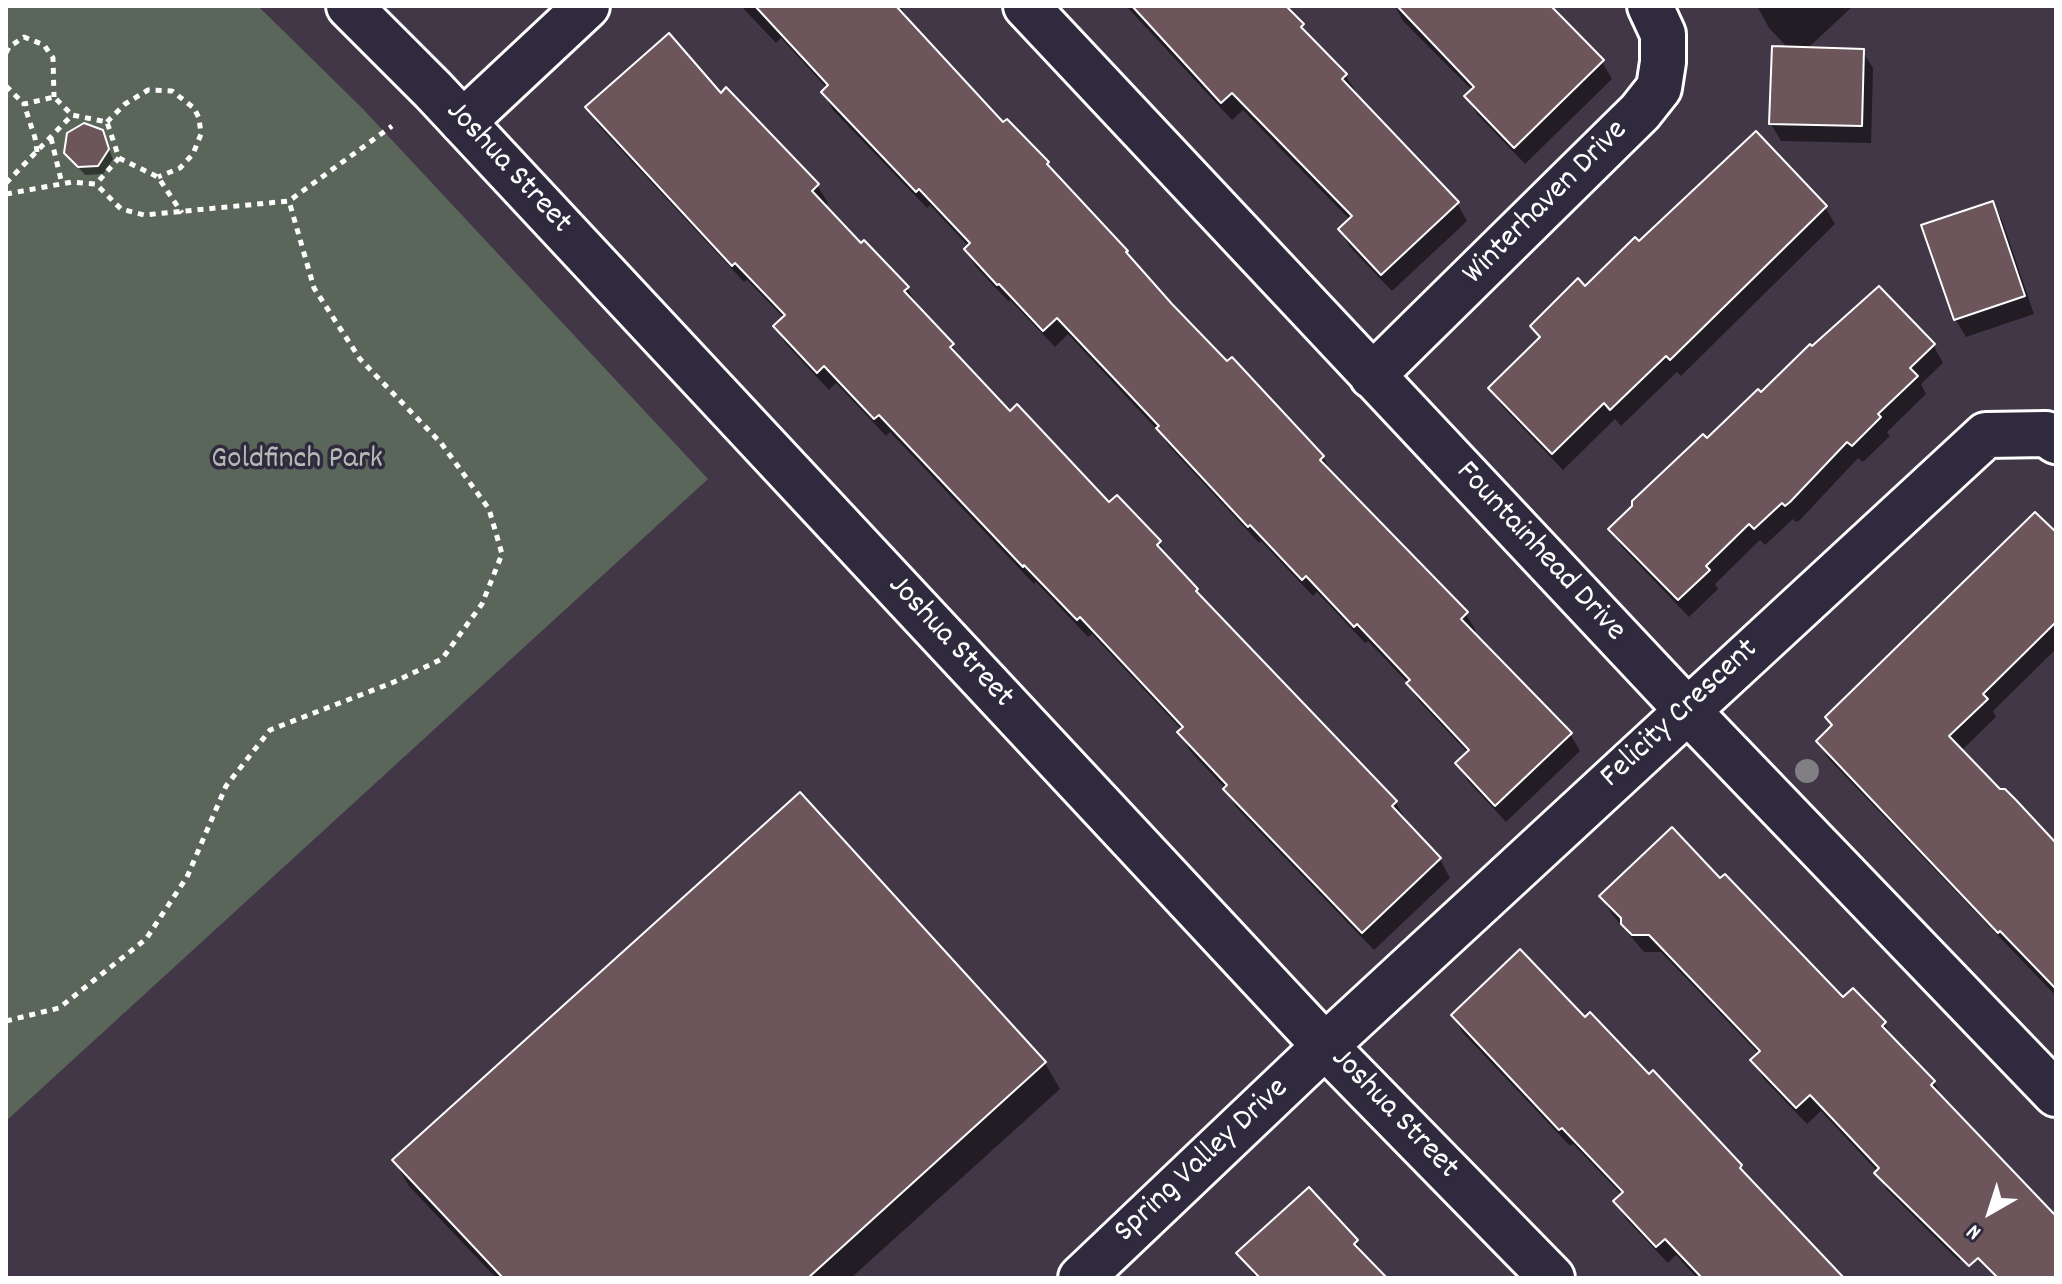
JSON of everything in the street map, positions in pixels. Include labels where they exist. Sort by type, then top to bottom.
[{"type":"street","name":"Joshua Street","points":[[349,6],[463,122],[1325,1046],[1552,1278]]},
{"type":"street","points":[[463,122],[587,6]]},
{"type":"street","name":"Fountainhead Drive","points":[[1026,6],[1687,710],[2056,1094]]},
{"type":"street","name":"Winterhaven Drive","points":[[1372,376],[1640,112],[1659,88],[1663,34],[1650,6]]},
{"type":"street","name":"Felicity Crescent","points":[[1325,1046],[1986,435],[2046,434],[2056,441]]},
{"type":"street","name":"Spring Valley Drive","points":[[1081,1278],[1325,1046]]},
{"type":"path","points":[[6,53],[9,47],[24,37],[44,45],[53,58],[54,97],[72,115],[107,122]]},
{"type":"path","points":[[6,86],[24,104],[37,152]]},
{"type":"path","points":[[107,122],[125,104],[148,90],[172,91],[194,108],[201,134],[193,154],[180,168],[158,177]]},
{"type":"path","points":[[24,104],[54,97]]},
{"type":"path","points":[[6,183],[72,115]]},
{"type":"path","points":[[107,122],[119,158],[158,177],[182,213]]},
{"type":"path","points":[[6,194],[62,184],[96,184],[121,209],[144,215],[289,201],[392,126]]},
{"type":"path","points":[[50,137],[62,184]]},
{"type":"path","points":[[96,184],[119,158]]},
{"type":"path","points":[[6,1021],[59,1008],[146,939],[187,877],[226,786],[270,730],[394,682],[442,659],[482,604],[502,554],[489,509],[441,443],[360,359],[314,288],[289,201]]},
{"type":"green space","name":"Goldfinch Park","points":[[6,6],[258,6],[363,109],[708,479],[6,1121]]},
{"type":"building","points":[[755,6],[896,6],[1003,122],[1007,119],[1049,162],[1047,164],[1128,251],[1172,304],[1227,361],[1232,357],[1324,456],[1320,460],[1468,612],[1461,619],[1572,733],[1495,806],[1455,763],[1469,750],[1406,683],[1410,680],[1357,624],[1354,627],[1306,576],[1302,580],[1250,525],[1248,527],[1156,428],[1159,426],[1057,318],[1043,331],[997,285],[964,249],[970,243],[919,189],[916,192],[821,92],[828,85]]},
{"type":"building","points":[[1132,6],[1286,6],[1304,24],[1301,27],[1347,74],[1342,79],[1459,202],[1381,275],[1338,229],[1352,216],[1232,93],[1221,103]]},
{"type":"building","points":[[1397,6],[1551,6],[1604,60],[1514,148],[1464,96],[1474,87]]},
{"type":"building","points":[[669,33],[721,93],[726,87],[819,184],[812,191],[861,243],[864,240],[909,287],[904,291],[954,344],[950,347],[1010,411],[1017,404],[1109,502],[1117,495],[1161,541],[1157,545],[1198,589],[1196,591],[1397,801],[1392,806],[1441,858],[1362,933],[1223,789],[1227,785],[1177,732],[1183,727],[1080,617],[1077,620],[1023,567],[879,415],[874,419],[824,366],[817,373],[773,326],[785,315],[735,263],[732,266],[585,107]]},
{"type":"building","points":[[1772,46],[1864,49],[1862,126],[1769,124]]},
{"type":"building","points":[[84,123],[103,130],[109,149],[98,166],[78,167],[64,153],[67,133]]},
{"type":"building","points":[[1756,131],[1827,206],[1670,360],[1666,356],[1610,410],[1604,403],[1552,454],[1488,388],[1540,337],[1530,326],[1578,278],[1585,286],[1635,237],[1639,241]]},
{"type":"building","points":[[1993,201],[2025,296],[1954,320],[1921,225]]},
{"type":"building","points":[[1879,286],[1935,344],[1910,368],[1918,376],[1878,414],[1881,417],[1852,446],[1847,442],[1790,502],[1785,506],[1782,503],[1754,529],[1749,524],[1706,566],[1710,570],[1678,600],[1608,529],[1632,506],[1632,501],[1703,434],[1707,438],[1758,389],[1761,392],[1810,344],[1812,346]]},
{"type":"building","points":[[2035,512],[2056,532],[2056,622],[1983,694],[1988,699],[1949,736],[2056,843],[2056,989],[2000,931],[1998,933],[1816,741],[1832,725],[1825,717]]},
{"type":"building","points":[[800,792],[1046,1062],[808,1278],[503,1278],[392,1160]]},
{"type":"building","points":[[1672,827],[1720,878],[1725,874],[1843,997],[1853,988],[1886,1022],[1882,1026],[1935,1081],[1931,1085],[2056,1216],[2056,1278],[1998,1278],[1978,1258],[1969,1266],[1874,1173],[1879,1168],[1810,1095],[1796,1108],[1750,1060],[1760,1051],[1649,935],[1632,935],[1621,924],[1621,918],[1599,896]]},
{"type":"building","points":[[1520,949],[1585,1017],[1590,1012],[1649,1074],[1653,1070],[1844,1278],[1702,1278],[1665,1239],[1656,1247],[1613,1201],[1623,1192],[1562,1128],[1559,1130],[1451,1015]]},
{"type":"building","points":[[1309,1187],[1358,1240],[1354,1244],[1387,1278],[1260,1278],[1236,1253]]}]
